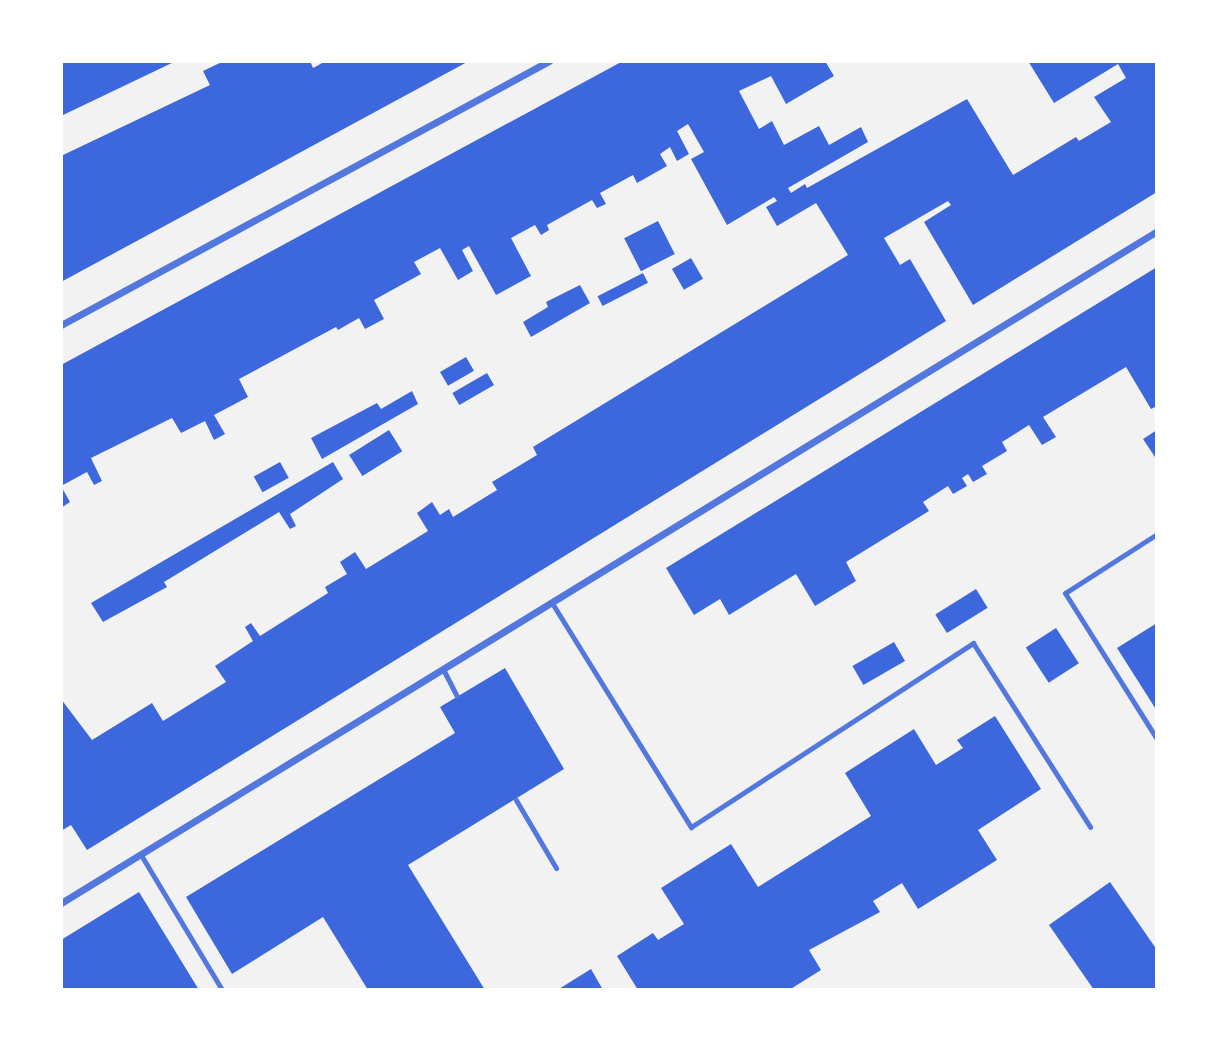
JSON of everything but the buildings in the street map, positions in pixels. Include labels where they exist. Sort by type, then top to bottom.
[{"type":"street","points":[[61,325],[549,61]]},
{"type":"street","points":[[61,903],[1157,231]]},
{"type":"lane","points":[[1157,534],[1065,593],[1157,739]]},
{"type":"lane","points":[[552,603],[691,827],[973,643],[1090,827]]},
{"type":"lane","points":[[443,669],[457,696]]},
{"type":"lane","points":[[516,800],[556,868]]},
{"type":"lane","points":[[141,856],[222,990]]}]
